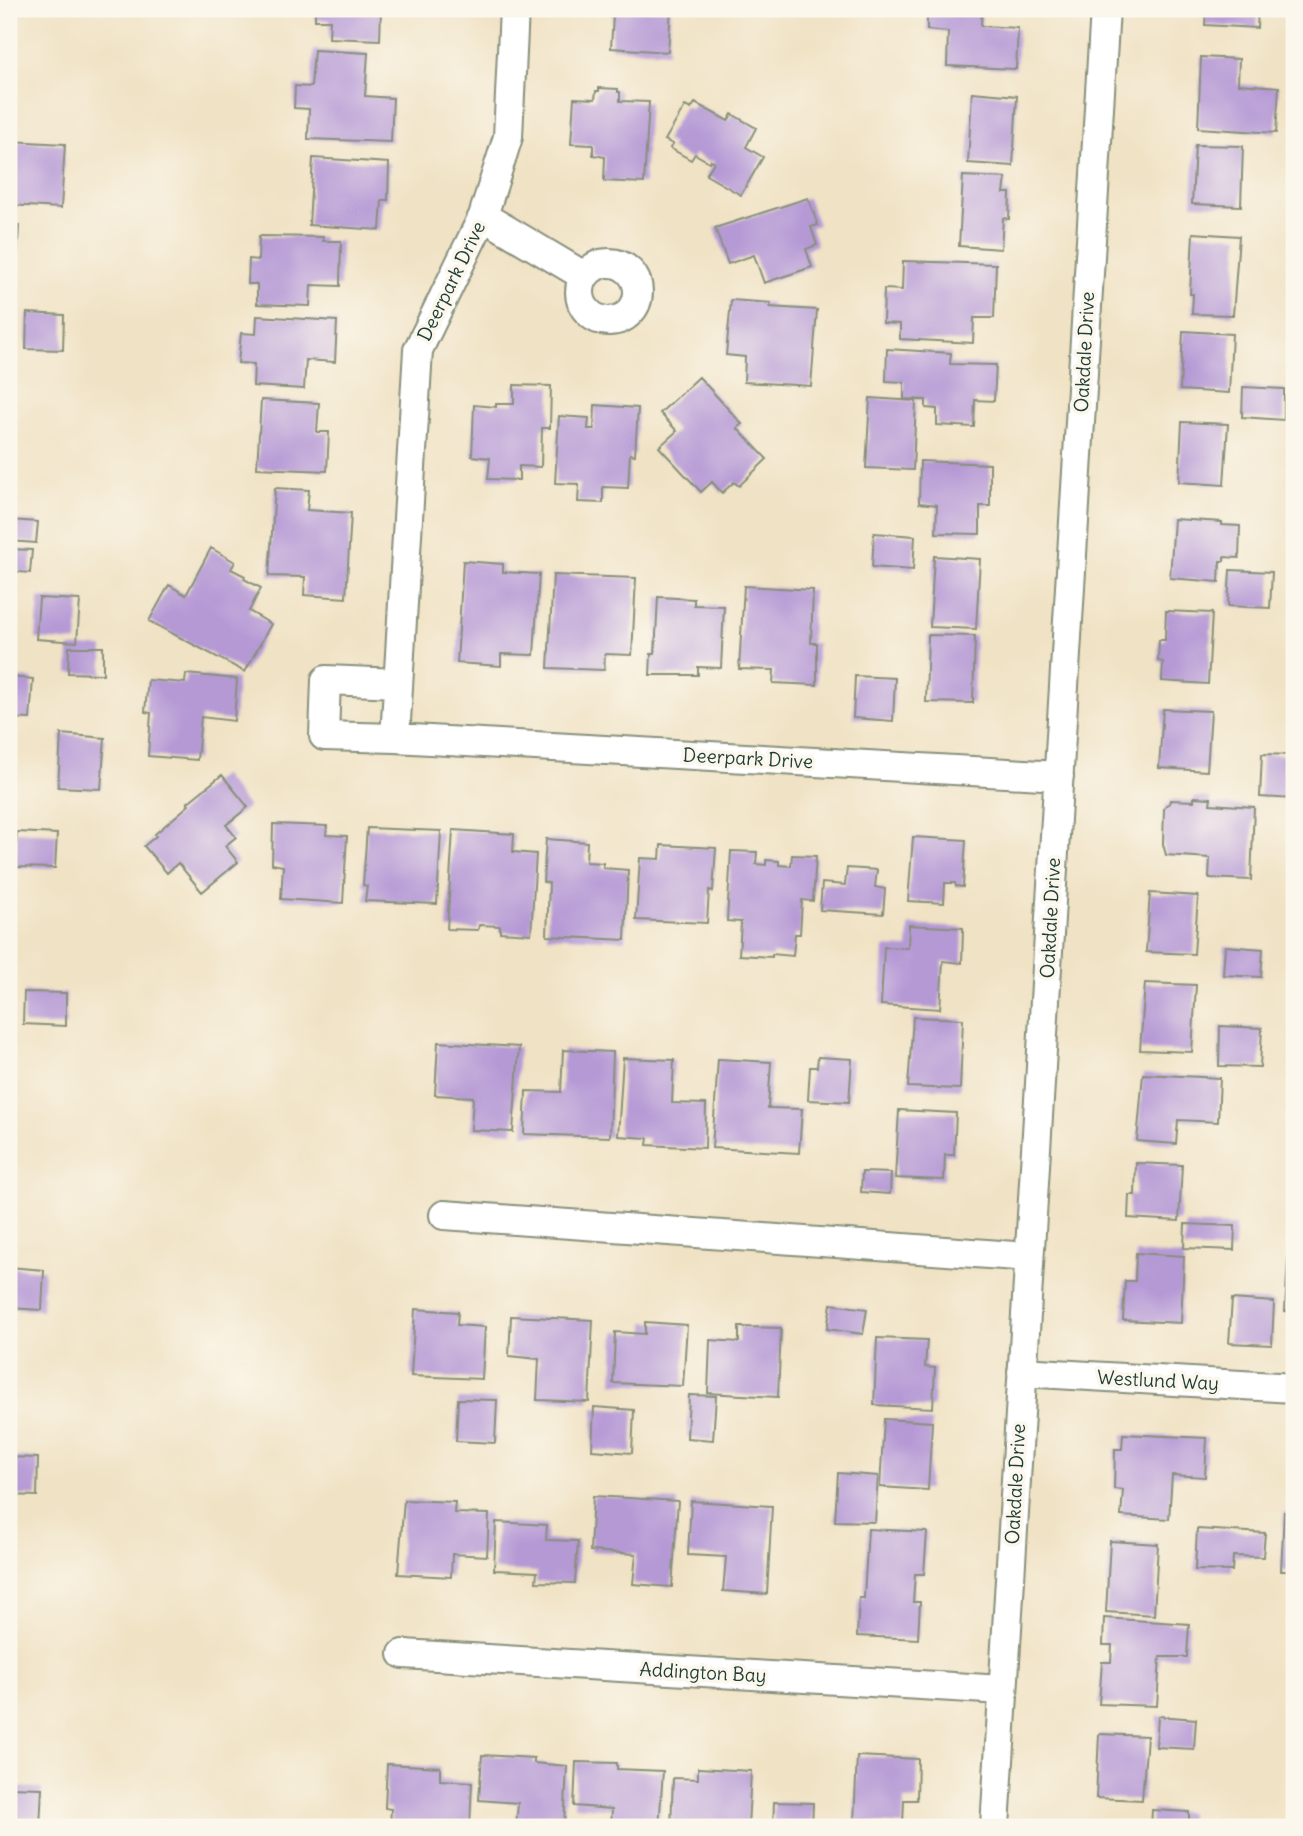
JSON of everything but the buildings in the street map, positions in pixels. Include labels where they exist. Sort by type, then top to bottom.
[{"type":"street","name":"Deerpark Drive","points":[[395,738],[418,350],[483,216],[508,137],[514,9]]},
{"type":"street","name":"Oakdale Drive","points":[[995,1827],[1105,9]]},
{"type":"street","points":[[483,216],[584,276]]},
{"type":"street","name":"Deerpark Drive","points":[[398,683],[326,680],[324,736],[1059,776]]},
{"type":"street","points":[[444,1215],[1029,1257]]},
{"type":"street","name":"Westlund Way","points":[[1022,1372],[1294,1388]]},
{"type":"street","name":"Addington Bay","points":[[402,1654],[1003,1690]]}]
